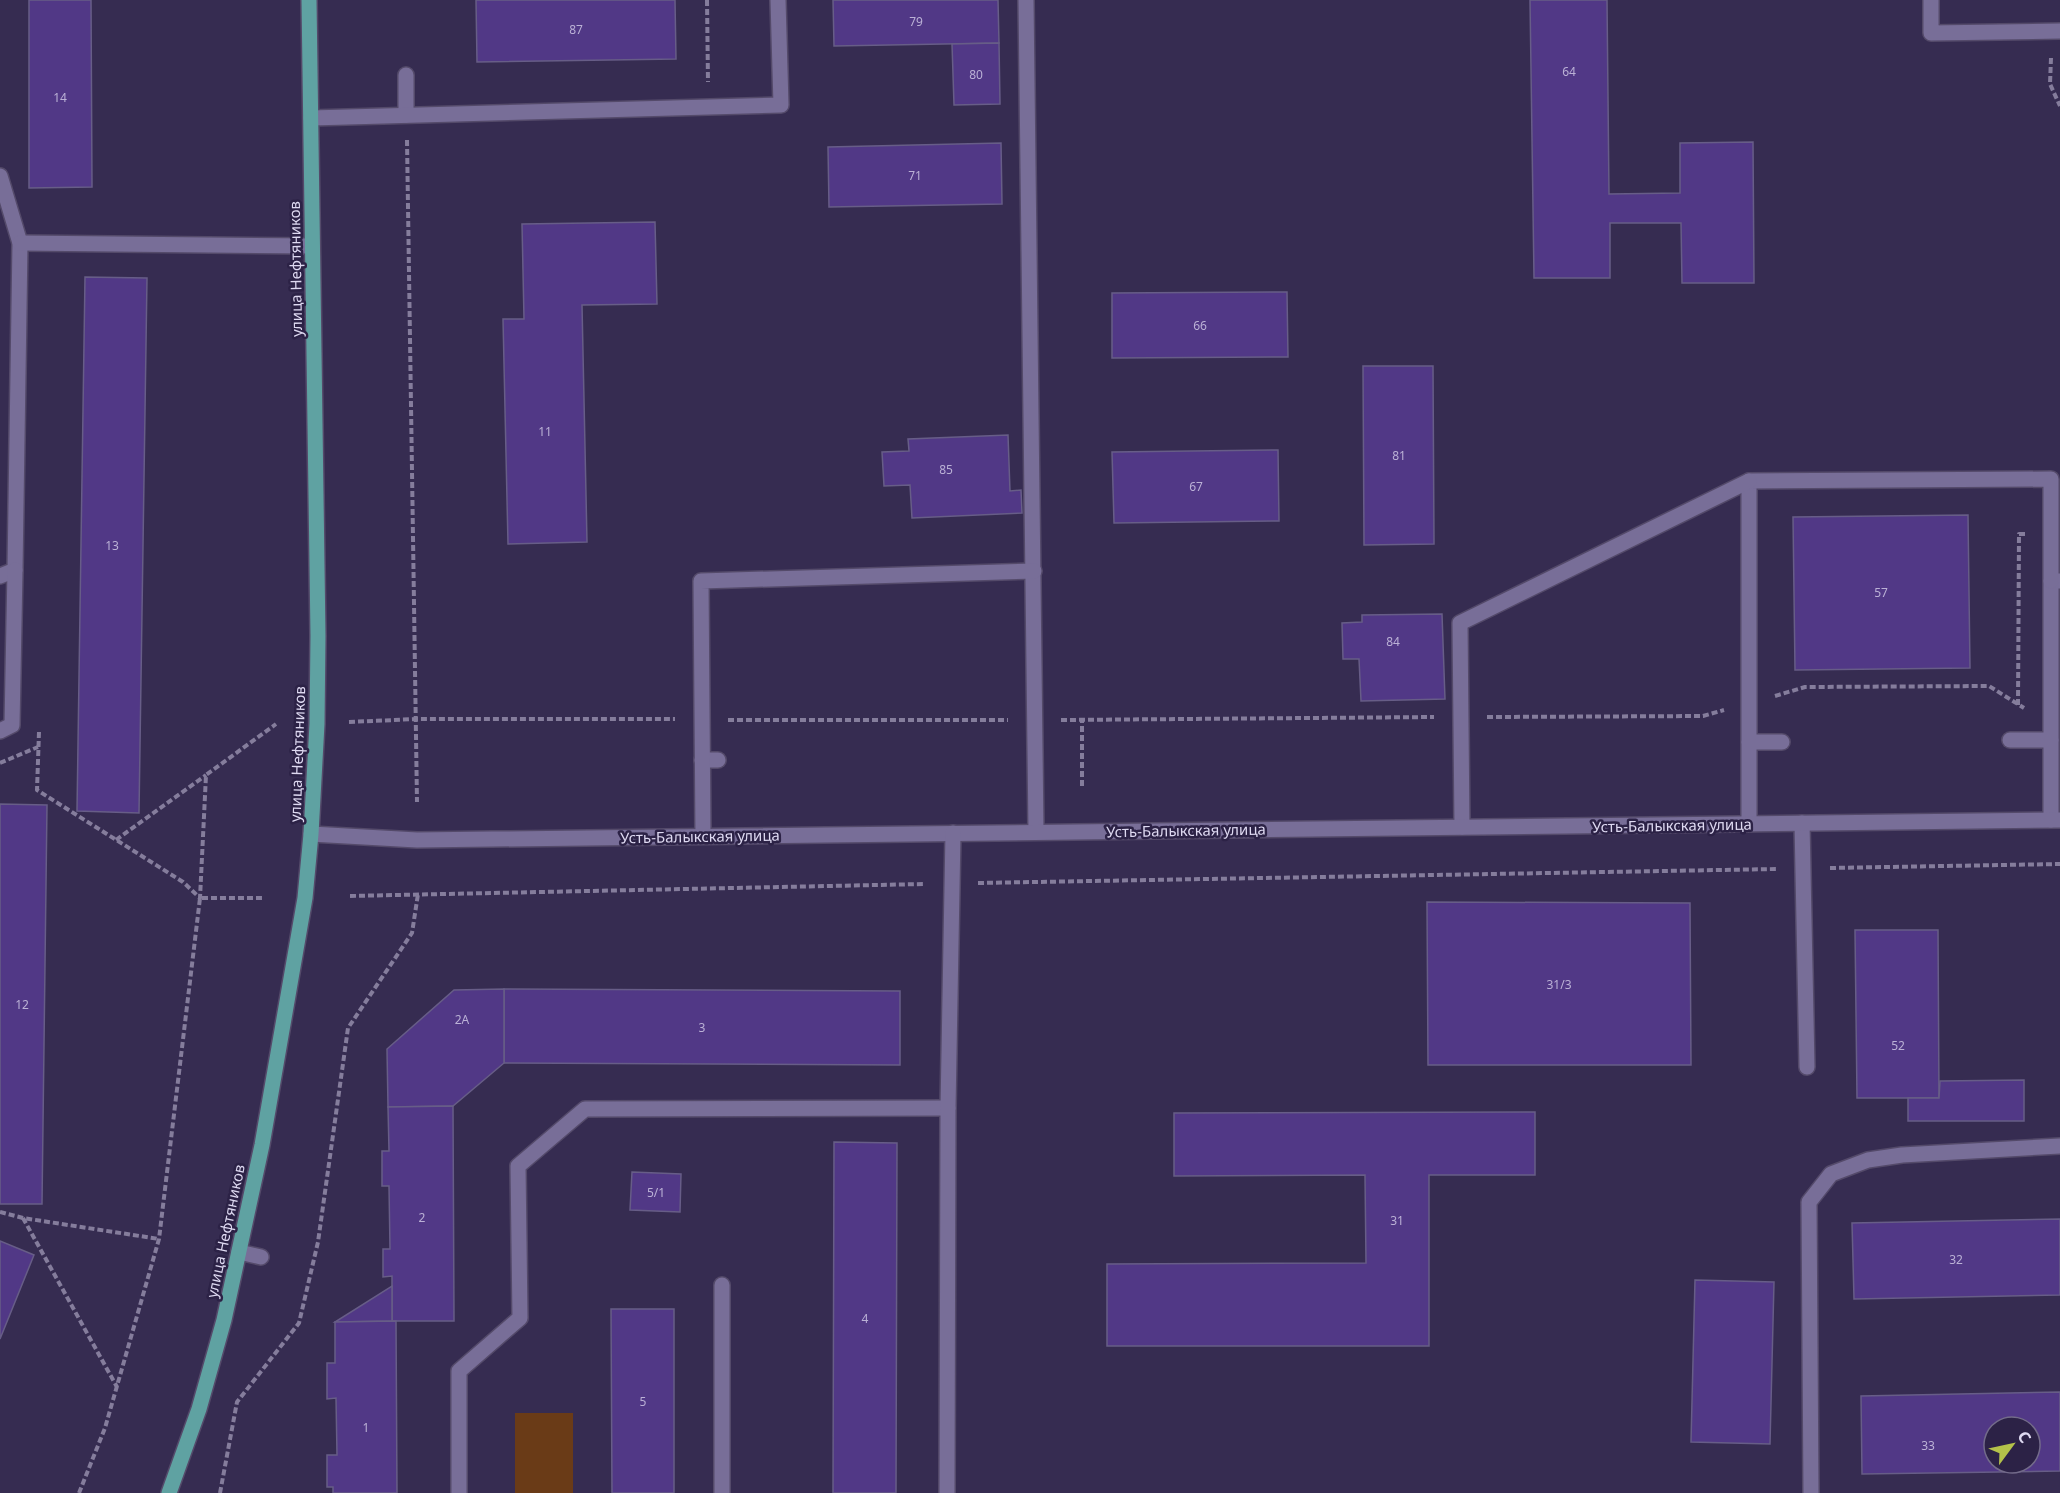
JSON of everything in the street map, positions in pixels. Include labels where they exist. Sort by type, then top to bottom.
[{"type":"main road","name":"улица Нефтяников","points":[[169,1493],[199,1409],[224,1320],[262,1145],[305,898],[317,724],[318,636],[309,0]]},
{"type":"street","points":[[310,118],[781,105],[778,0]]},
{"type":"street","points":[[1026,0],[1036,832]]},
{"type":"street","points":[[1931,0],[1931,33],[2056,31]]},
{"type":"street","points":[[406,75],[406,116]]},
{"type":"street","points":[[0,176],[20,243],[12,725],[0,731]]},
{"type":"street","points":[[20,243],[312,246]]},
{"type":"street","points":[[1462,827],[1460,623],[1749,481],[2051,478],[2056,581],[2051,733],[2055,820]]},
{"type":"street","points":[[1749,481],[1749,824]]},
{"type":"street","points":[[0,576],[15,570]]},
{"type":"street","points":[[703,836],[702,581],[1034,571]]},
{"type":"street","points":[[2010,740],[2051,733]]},
{"type":"street","points":[[1749,742],[1782,742]]},
{"type":"street","points":[[702,760],[718,760]]},
{"type":"street","name":"Усть-Балыкская улица","points":[[311,834],[417,840],[2055,820]]},
{"type":"street","points":[[1803,823],[1807,1067]]},
{"type":"street","points":[[947,1493],[948,1108],[953,833]]},
{"type":"street","points":[[459,1493],[459,1371],[520,1318],[518,1166],[585,1109],[948,1108]]},
{"type":"street","points":[[1811,1493],[1809,1202],[1831,1174],[1868,1160],[1902,1155],[2060,1146]]},
{"type":"street","points":[[239,1252],[261,1257]]},
{"type":"street","points":[[722,1285],[722,1493]]},
{"type":"path","points":[[707,0],[708,107]]},
{"type":"path","points":[[2056,31],[2050,84],[2060,106]]},
{"type":"path","points":[[406,116],[417,802]]},
{"type":"path","points":[[349,722],[417,719],[1082,720],[1703,716],[1805,687],[1989,686],[2051,733]]},
{"type":"path","points":[[1082,720],[1082,786]]},
{"type":"path","points":[[39,723],[37,790],[183,882],[200,898],[263,898]]},
{"type":"path","points":[[116,840],[276,724]]},
{"type":"path","points":[[0,763],[38,747]]},
{"type":"path","points":[[79,1493],[105,1428],[159,1239],[200,898],[206,775]]},
{"type":"path","points":[[350,897],[2060,864]]},
{"type":"path","points":[[220,1493],[237,1402],[299,1323],[318,1242],[348,1028],[412,933],[418,894]]},
{"type":"path","points":[[0,1212],[23,1218],[159,1239]]},
{"type":"path","points":[[23,1218],[117,1387]]},
{"type":"shaded area","points":[[515,1413],[573,1413],[573,1493],[515,1493]]},
{"type":"building","points":[[29,0],[91,0],[92,187],[29,188]]},
{"type":"building","points":[[476,0],[675,0],[676,59],[477,62]]},
{"type":"building","points":[[833,0],[998,0],[999,43],[834,46]]},
{"type":"building","points":[[1530,0],[1607,0],[1609,194],[1680,193],[1680,143],[1753,142],[1754,283],[1682,283],[1681,223],[1610,223],[1610,278],[1534,278]]},
{"type":"building","points":[[999,43],[1000,104],[954,105],[952,44]]},
{"type":"building","points":[[1001,143],[1002,204],[829,207],[828,147]]},
{"type":"building","points":[[655,222],[657,304],[582,305],[587,542],[508,544],[503,319],[524,319],[522,224]]},
{"type":"building","points":[[85,277],[147,278],[139,813],[77,811]]},
{"type":"building","points":[[1287,292],[1288,357],[1112,358],[1112,293]]},
{"type":"building","points":[[1363,366],[1433,366],[1434,544],[1364,545]]},
{"type":"building","points":[[1008,435],[1010,491],[1021,490],[1022,513],[912,518],[910,485],[884,486],[882,452],[909,451],[908,439]]},
{"type":"building","points":[[1278,450],[1279,521],[1114,523],[1112,452]]},
{"type":"building","points":[[1968,515],[1970,668],[1795,670],[1793,517]]},
{"type":"building","points":[[1442,614],[1445,699],[1361,701],[1359,659],[1343,659],[1342,623],[1362,622],[1362,615]]},
{"type":"building","points":[[0,804],[47,805],[42,1204],[0,1204]]},
{"type":"building","points":[[1427,902],[1690,903],[1691,1065],[1428,1065]]},
{"type":"building","points":[[1855,930],[1938,930],[1939,1098],[1857,1098]]},
{"type":"building","points":[[504,989],[900,991],[900,1065],[504,1063]]},
{"type":"building","points":[[504,989],[504,1063],[453,1106],[388,1107],[387,1049],[454,990]]},
{"type":"building","points":[[2024,1080],[2024,1121],[1908,1121],[1908,1098],[1939,1098],[1940,1081]]},
{"type":"building","points":[[453,1106],[454,1321],[392,1321],[392,1276],[383,1277],[383,1249],[390,1249],[389,1186],[382,1186],[382,1151],[389,1151],[388,1107]]},
{"type":"building","points":[[1535,1112],[1535,1175],[1429,1175],[1429,1346],[1107,1346],[1107,1264],[1366,1263],[1365,1175],[1174,1176],[1174,1113]]},
{"type":"building","points":[[834,1142],[897,1143],[896,1493],[833,1493]]},
{"type":"building","points":[[632,1172],[681,1174],[680,1212],[630,1210]]},
{"type":"building","points":[[2060,1219],[2060,1295],[1854,1299],[1852,1223]]},
{"type":"building","points":[[0,1241],[34,1255],[0,1339]]},
{"type":"building","points":[[1695,1280],[1774,1282],[1770,1444],[1691,1442]]},
{"type":"building","points":[[392,1286],[392,1321],[335,1322]]},
{"type":"building","points":[[611,1309],[674,1309],[674,1493],[612,1493]]},
{"type":"building","points":[[396,1321],[397,1493],[333,1493],[333,1487],[327,1487],[327,1455],[337,1455],[336,1398],[327,1399],[327,1363],[335,1363],[335,1322]]},
{"type":"building","points":[[2060,1392],[2060,1471],[2042,1471],[2042,1415],[1982,1415],[1982,1472],[1862,1474],[1861,1396]]}]
